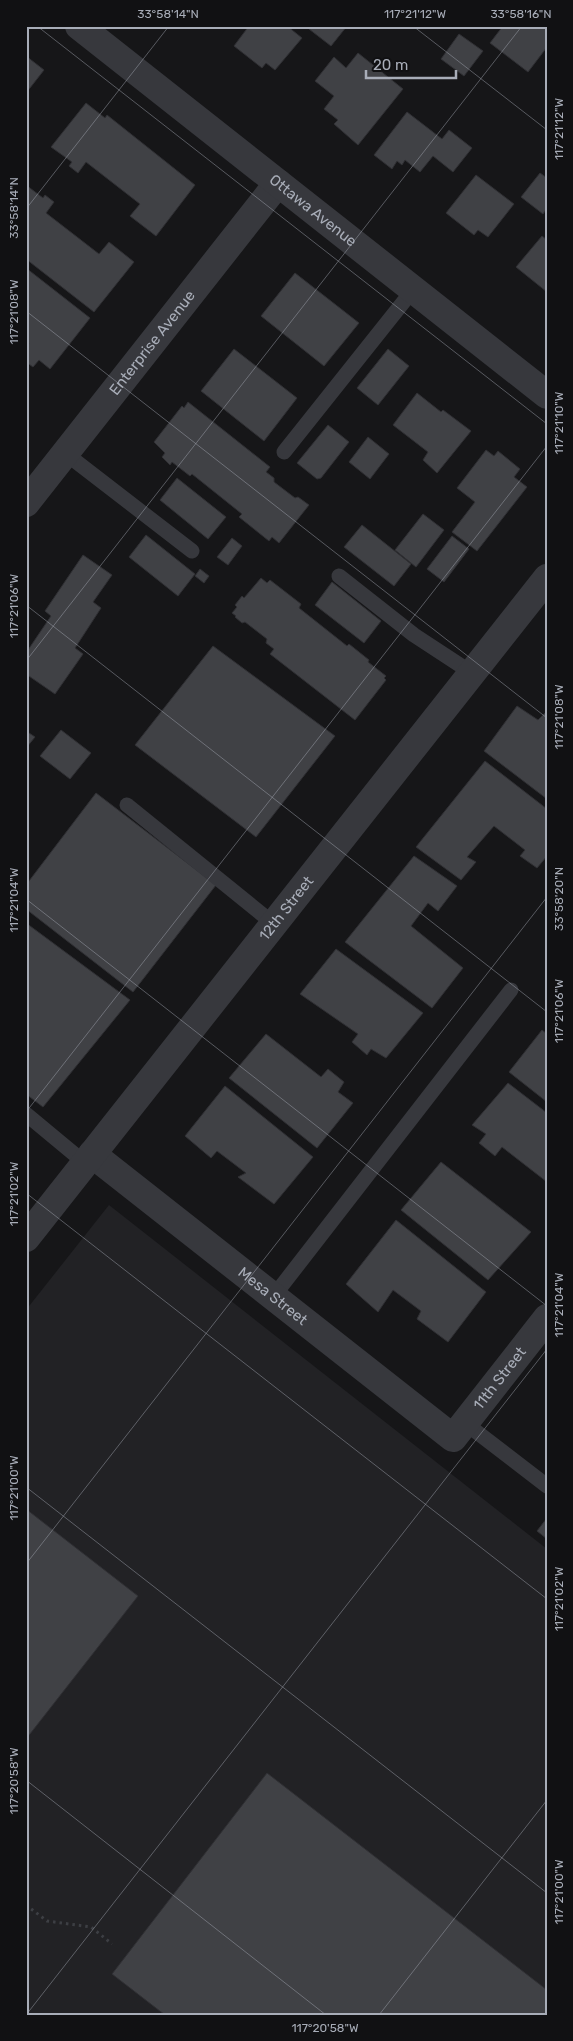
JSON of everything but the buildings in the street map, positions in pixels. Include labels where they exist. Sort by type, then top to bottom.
[{"type":"street","name":"Ottawa Avenue","points":[[79,26],[547,395]]},
{"type":"street","name":"Enterprise Avenue","points":[[26,503],[278,184]]},
{"type":"street","name":"12th Street","points":[[26,1238],[547,578]]},
{"type":"street","name":"Mesa Street","points":[[88,1159],[273,1297],[459,1431]]},
{"type":"street","name":"11th Street","points":[[459,1431],[547,1318]]},
{"type":"lane","points":[[284,452],[413,290]]},
{"type":"lane","points":[[65,453],[192,551]]},
{"type":"lane","points":[[339,576],[414,635],[472,673]]},
{"type":"lane","points":[[127,804],[274,924]]},
{"type":"lane","points":[[273,1297],[511,990]]},
{"type":"lane","points":[[26,1114],[88,1159]]},
{"type":"lane","points":[[459,1431],[547,1486]]},
{"type":"path","points":[[26,1905],[47,1922],[91,1927],[112,1944]]},
{"type":"shaded area","points":[[109,1205],[547,1549],[547,2015],[26,2015],[26,1310]]}]
